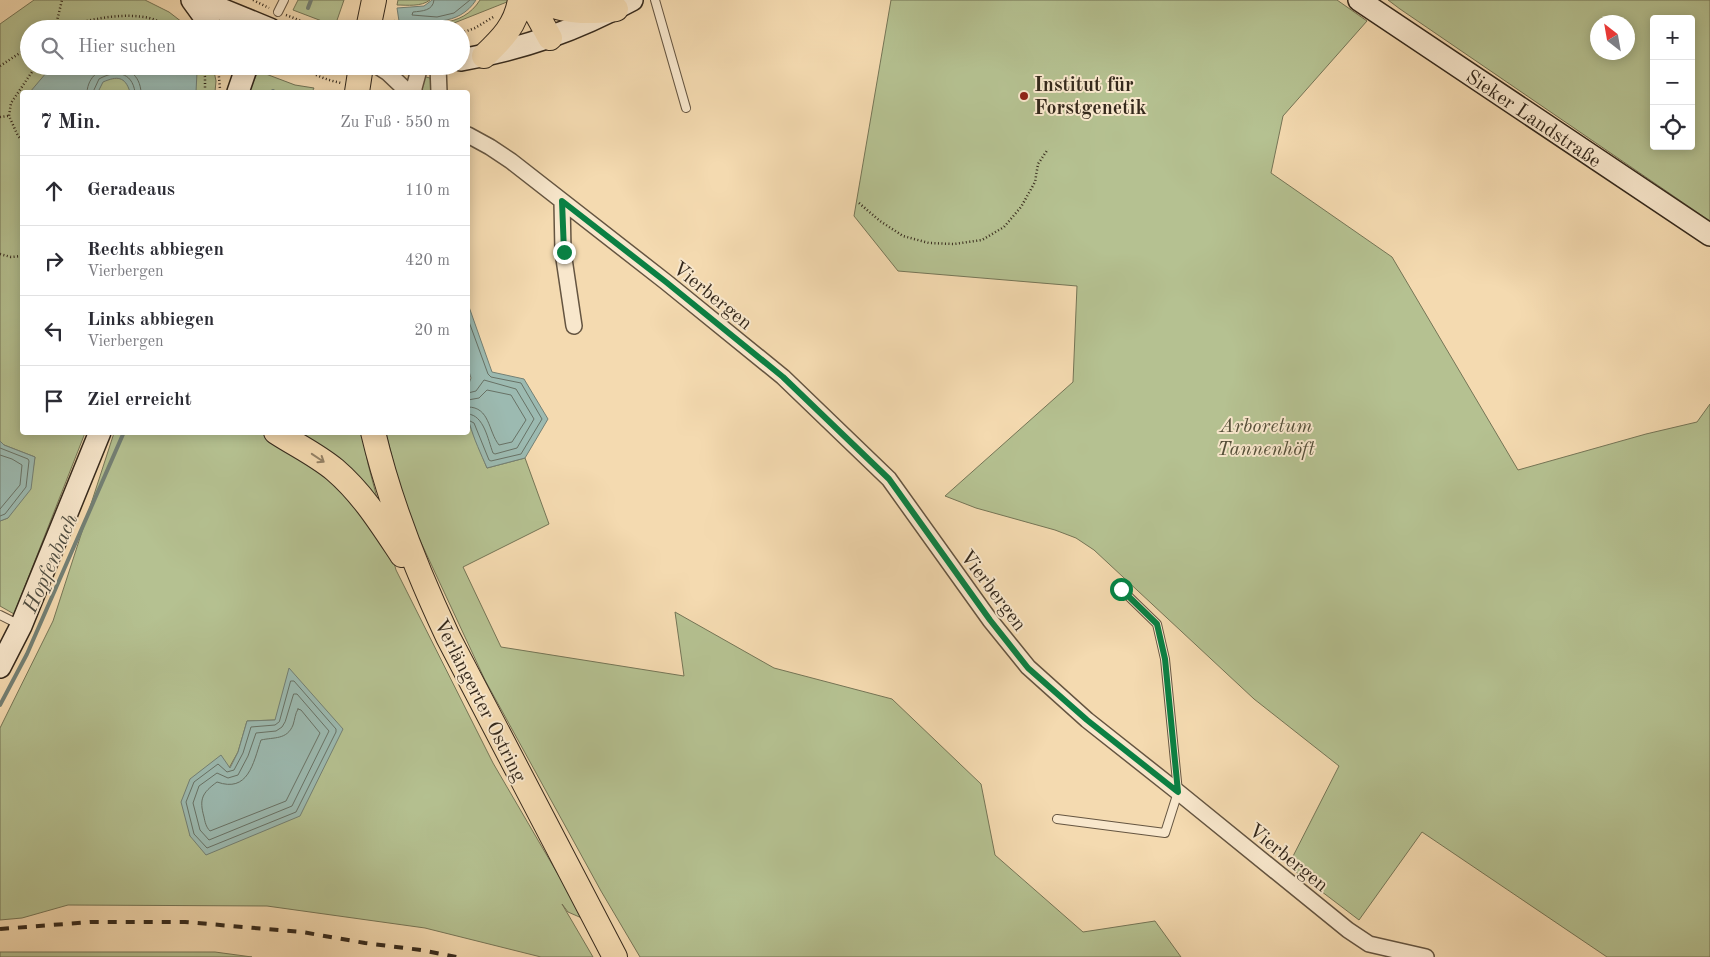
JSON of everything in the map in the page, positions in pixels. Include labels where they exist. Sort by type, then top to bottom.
[{"type":"main road","points":[[370,20],[374,0]]},
{"type":"main road","points":[[484,56],[509,30],[517,14],[520,0]]},
{"type":"main road","points":[[541,1],[576,11],[595,11],[624,4]]},
{"type":"main road","points":[[541,1],[556,35]]},
{"type":"main road","points":[[357,90],[360,75]]},
{"type":"main road","points":[[281,435],[320,458],[353,488],[379,519],[426,590]]},
{"type":"main road","name":"Verlängerter Ostring","points":[[374,435],[390,496],[426,590],[448,637],[611,950]]},
{"type":"street","points":[[192,0],[206,20]]},
{"type":"street","points":[[199,0],[256,20]]},
{"type":"street","name":"Sieker Landstraße","points":[[1359,0],[1710,235]]},
{"type":"street","points":[[470,58],[507,51],[556,35],[624,4]]},
{"type":"street","points":[[230,75],[231,90]]},
{"type":"street","points":[[239,90],[244,75]]},
{"type":"street","points":[[390,75],[406,90]]},
{"type":"street","points":[[414,90],[418,75]]},
{"type":"street","points":[[438,75],[439,90]]},
{"type":"street","name":"Vierbergen","points":[[470,136],[511,161],[666,282],[783,377],[889,479],[990,620],[1028,668],[1087,720],[1348,930],[1369,944],[1426,957]]},
{"type":"street","points":[[562,201],[564,252],[574,326]]},
{"type":"street","points":[[0,667],[21,626],[99,435]]},
{"type":"lane","points":[[271,20],[284,0]]},
{"type":"lane","points":[[655,0],[686,108]]},
{"type":"lane","points":[[1057,819],[1165,833],[1178,792],[1165,659],[1157,624],[1121,589]]},
{"type":"lane","points":[[0,615],[21,626]]},
{"type":"path","points":[[57,20],[62,0]]},
{"type":"path","points":[[253,0],[266,20]]},
{"type":"path","points":[[93,20],[122,17],[144,17],[153,20]]},
{"type":"path","points":[[0,66],[20,53]]},
{"type":"path","points":[[20,138],[9,116],[11,103],[30,75]]},
{"type":"path","points":[[204,75],[205,90]]},
{"type":"path","points":[[219,75],[220,90]]},
{"type":"path","points":[[0,117],[9,116]]},
{"type":"path","points":[[858,204],[903,236],[929,243],[954,244],[982,240],[1004,228],[1021,206],[1035,182],[1038,164],[1048,149]]},
{"type":"path","points":[[0,254],[12,257],[20,256]]},
{"type":"green space","points":[[34,0],[145,0],[169,12],[179,20],[20,20],[20,75],[215,75],[216,81],[215,90],[20,90],[20,435],[84,435],[14,614],[0,606],[0,521],[8,518],[33,469],[35,457],[4,445],[0,441],[0,24]]},
{"type":"green space","points":[[298,0],[344,0],[337,20],[319,20],[293,10]]},
{"type":"green space","points":[[398,0],[430,0],[418,5],[397,5]]},
{"type":"green space","points":[[480,0],[512,0],[462,20],[454,20],[464,16]]},
{"type":"green space","name":"Arboretum Tannenhöft","points":[[891,0],[1337,0],[1367,21],[1283,116],[1271,173],[1392,257],[1518,470],[1646,434],[1697,422],[1710,404],[1710,957],[1607,957],[1422,832],[1359,920],[1288,866],[1339,766],[1254,699],[1094,550],[1076,538],[1055,530],[976,508],[945,496],[1073,382],[1077,286],[898,271],[854,216]]},
{"type":"green space","points":[[1388,0],[1710,0],[1710,221],[1400,9]]},
{"type":"green space","points":[[256,75],[269,75],[295,85],[314,88],[313,90],[250,90]]},
{"type":"green space","points":[[426,77],[430,78],[433,90],[421,90],[423,80]]},
{"type":"green space","points":[[470,425],[487,468],[525,458],[549,524],[463,567],[501,647],[684,676],[675,612],[774,668],[892,699],[981,784],[995,855],[1083,932],[1155,921],[1181,957],[640,957],[601,891],[485,680],[405,508],[387,435],[470,435]]},
{"type":"green space","points":[[113,435],[362,435],[368,464],[396,570],[493,763],[584,919],[568,912],[562,904],[593,957],[541,957],[425,928],[267,906],[68,905],[22,918],[0,920],[0,728],[53,621]],"holes":[[[275,720],[190,836],[220,756],[229,768],[238,752],[247,721]]]},
{"type":"green space","points":[[0,952],[215,952],[252,957],[0,957]]},
{"type":"water","points":[[432,0],[476,0],[469,9],[451,19],[399,20],[397,8],[424,6]]},
{"type":"water","points":[[44,75],[197,75],[196,90],[129,90],[123,80],[116,78],[103,82],[99,90],[32,90]]},
{"type":"water","points":[[470,310],[492,372],[524,379],[548,419],[525,458],[487,468],[470,424]]},
{"type":"water","points":[[0,441],[4,445],[35,457],[31,489],[8,518],[0,521]]},
{"type":"water","points":[[289,668],[343,729],[300,816],[206,855],[190,836],[181,802],[190,779],[221,755],[230,768],[238,752],[247,721],[275,720]]},
{"type":"waterway","name":"Hopfenbach","points":[[308,8],[311,0]]},
{"type":"waterway","name":"Hopfenbach","points":[[0,705],[27,654],[123,435]]},
{"type":"railway","points":[[0,929],[91,922],[185,922],[302,932],[457,957]]},
{"type":"place","name":"Institut für Forstgenetik","points":[[1024,96]]},
{"type":"route","points":[[564,252],[562,201],[783,377],[889,479],[990,620],[1028,668],[1087,720],[1178,792],[1165,659],[1157,624],[1121,589]]}]
